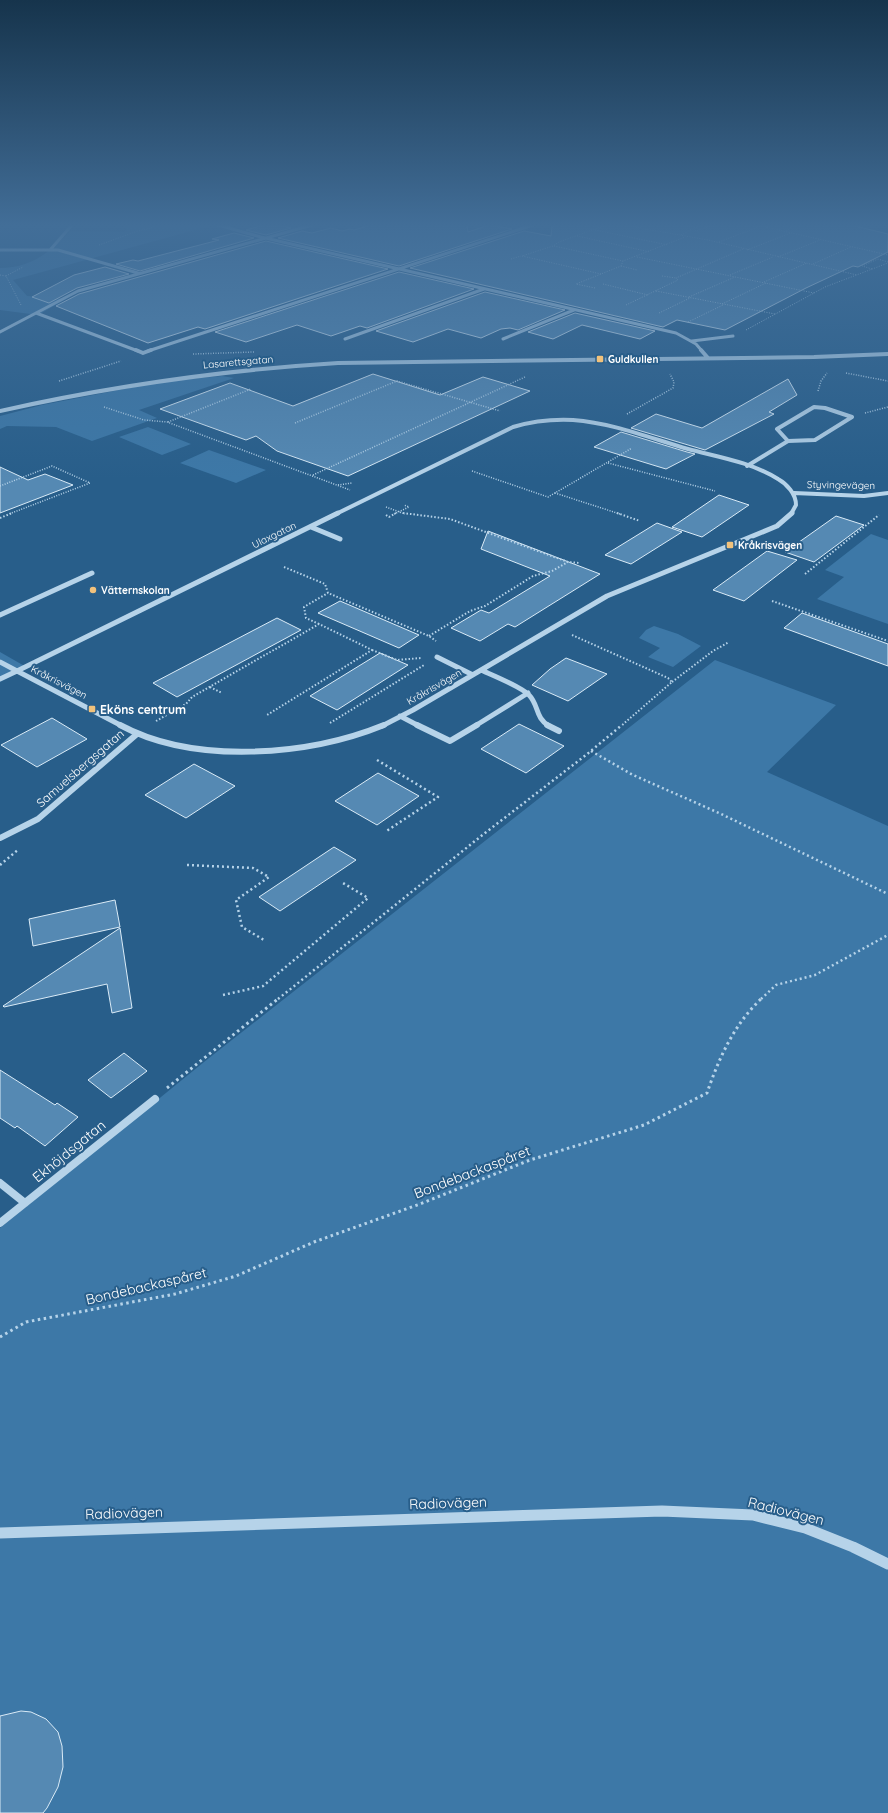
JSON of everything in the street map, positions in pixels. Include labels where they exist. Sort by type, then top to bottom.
[{"type":"street","points":[[0,332],[42,310]]},
{"type":"street","points":[[36,313],[143,353],[275,310]]},
{"type":"street","points":[[345,339],[427,310]]},
{"type":"street","points":[[503,339],[574,310],[683,336],[692,341],[708,358]]},
{"type":"street","points":[[692,341],[733,336]]},
{"type":"street","name":"Lasarettsgatan","points":[[0,411],[76,394],[140,382],[202,373],[272,367],[338,363],[814,357],[888,354]]},
{"type":"street","points":[[788,441],[777,429],[814,407],[825,408],[852,417]]},
{"type":"street","points":[[747,466],[788,441],[815,440],[852,417]]},
{"type":"street","name":"Ulaxgatan","points":[[0,679],[513,427],[539,421],[573,420],[606,425]]},
{"type":"street","points":[[606,425],[747,466],[776,477],[794,493]]},
{"type":"street","name":"Styvingevägen","points":[[794,493],[864,496],[888,493]]},
{"type":"street","name":"Kråkrisvägen","points":[[18,671],[137,734],[174,746],[219,751],[274,750],[329,741],[366,732],[400,716],[607,596],[777,526],[784,521],[794,509],[796,501],[794,493]]},
{"type":"street","points":[[311,527],[340,539]]},
{"type":"street","points":[[0,615],[92,573]]},
{"type":"street","points":[[438,657],[473,675]]},
{"type":"street","points":[[0,662],[18,671]]},
{"type":"street","points":[[481,670],[528,693],[535,702],[538,716],[544,723],[559,731]]},
{"type":"street","points":[[400,716],[450,741],[528,693]]},
{"type":"street","name":"Samuelsbergsgatan","points":[[0,838],[38,819],[137,734]]},
{"type":"street","name":"Ekhöjdsgatan","points":[[0,1223],[155,1099]]},
{"type":"street","points":[[0,1183],[25,1203]]},
{"type":"street","name":"Radiovägen","points":[[0,1533],[662,1511],[753,1515],[805,1528],[854,1547],[888,1564]]},
{"type":"path","points":[[601,316],[615,310]]},
{"type":"path","points":[[636,324],[666,310]]},
{"type":"path","points":[[669,332],[711,310]]},
{"type":"path","points":[[752,310],[776,314]]},
{"type":"path","points":[[733,336],[784,310]]},
{"type":"path","points":[[606,425],[673,388],[674,382],[662,358]]},
{"type":"path","points":[[54,383],[126,359]]},
{"type":"path","points":[[817,408],[821,381],[825,374],[832,369]]},
{"type":"path","points":[[295,423],[397,380],[500,411]]},
{"type":"path","points":[[313,476],[520,380]]},
{"type":"path","points":[[167,422],[251,389]]},
{"type":"path","points":[[102,406],[144,420],[167,422],[338,485],[399,512],[450,519],[568,562],[580,563]]},
{"type":"path","points":[[852,417],[888,407]]},
{"type":"path","points":[[472,471],[548,497],[650,438]]},
{"type":"path","points":[[607,463],[715,491]]},
{"type":"path","points":[[0,486],[52,466],[90,483],[0,518]]},
{"type":"path","points":[[338,485],[352,483]]},
{"type":"path","points":[[555,493],[640,521]]},
{"type":"path","points":[[386,515],[389,517],[409,507],[404,505]]},
{"type":"path","points":[[804,574],[879,515]]},
{"type":"path","points":[[429,636],[470,611],[485,606],[533,576],[552,571],[568,562]]},
{"type":"path","points":[[284,567],[325,584],[328,589],[328,593]]},
{"type":"path","points":[[328,593],[429,636],[442,646],[438,657],[340,716],[326,727],[329,741]]},
{"type":"path","points":[[328,593],[304,607],[306,618],[372,650],[397,660],[438,657]]},
{"type":"path","points":[[772,601],[888,641]]},
{"type":"path","points":[[137,734],[210,686],[319,624]]},
{"type":"path","points":[[555,626],[668,678],[672,682]]},
{"type":"path","points":[[155,1099],[174,1081],[591,751],[672,682],[713,651],[729,642]]},
{"type":"path","points":[[267,715],[372,650]]},
{"type":"path","points":[[210,686],[222,693]]},
{"type":"path","points":[[591,751],[633,775],[719,813],[888,894]]},
{"type":"path","points":[[377,760],[438,797],[385,832]]},
{"type":"path","points":[[187,865],[253,868],[269,877],[236,900],[242,927],[264,940]]},
{"type":"path","points":[[222,995],[263,986],[368,898],[343,883]]},
{"type":"path","name":"Bondebackaspåret","points":[[0,1337],[26,1322],[175,1294],[236,1276],[314,1242],[420,1204],[530,1160],[644,1125],[707,1093],[720,1057],[748,1011],[776,985],[815,975],[888,935]]},
{"type":"shaded area","points":[[0,310],[47,310],[38,315]]},
{"type":"shaded area","points":[[222,376],[234,378],[139,410],[157,418],[92,441],[56,427],[7,426],[0,429],[0,416],[42,405],[160,382]]},
{"type":"shaded area","points":[[148,427],[191,444],[162,455],[119,437]]},
{"type":"shaded area","points":[[209,450],[266,470],[236,483],[180,463]]},
{"type":"shaded area","points":[[871,534],[888,540],[888,624],[817,599],[844,577],[825,570]]},
{"type":"shaded area","points":[[654,626],[678,634],[701,646],[673,667],[648,657],[660,648],[639,638],[646,630]]},
{"type":"shaded area","points":[[0,652],[28,668],[0,682]]},
{"type":"shaded area","points":[[715,660],[836,705],[767,772],[888,826],[888,1813],[0,1813],[0,1228],[204,1062]]},
{"type":"building","points":[[65,310],[264,310],[205,329],[198,327],[148,343]]},
{"type":"building","points":[[284,310],[417,310],[367,328],[360,326],[331,336],[297,325],[246,342],[215,332]]},
{"type":"building","points":[[436,310],[565,310],[518,330],[510,328],[501,329],[481,338],[448,329],[413,342],[376,331]]},
{"type":"building","points":[[588,310],[764,310],[725,330],[677,320],[663,327]]},
{"type":"building","points":[[575,313],[655,331],[640,339],[582,325],[553,339],[528,332]]},
{"type":"building","points":[[373,374],[440,395],[483,377],[530,391],[348,476],[277,451],[256,436],[246,440],[160,409],[230,383],[293,406]]},
{"type":"building","points":[[788,379],[797,395],[769,412],[774,414],[705,450],[631,428],[656,414],[702,428]]},
{"type":"building","points":[[621,432],[695,454],[666,469],[594,447]]},
{"type":"building","points":[[0,467],[28,480],[45,474],[73,485],[0,513]]},
{"type":"building","points":[[719,495],[749,505],[702,537],[672,527]]},
{"type":"building","points":[[836,516],[864,525],[814,562],[785,552]]},
{"type":"building","points":[[657,523],[682,532],[631,564],[605,555]]},
{"type":"building","points":[[488,531],[600,574],[515,627],[508,624],[480,641],[451,628],[481,610],[489,613],[550,576],[481,549]]},
{"type":"building","points":[[767,551],[797,560],[744,601],[713,590]]},
{"type":"building","points":[[340,601],[419,635],[399,648],[318,613]]},
{"type":"building","points":[[802,613],[888,644],[888,666],[784,628]]},
{"type":"building","points":[[277,618],[301,630],[177,697],[153,683]]},
{"type":"building","points":[[380,653],[408,665],[337,710],[310,696]]},
{"type":"building","points":[[566,658],[607,674],[568,701],[532,685],[550,669]]},
{"type":"building","points":[[52,718],[87,739],[37,767],[1,745]]},
{"type":"building","points":[[519,724],[564,746],[526,773],[481,749]]},
{"type":"building","points":[[194,764],[235,786],[186,818],[145,795]]},
{"type":"building","points":[[378,773],[419,796],[377,825],[335,801]]},
{"type":"building","points":[[334,847],[356,860],[280,911],[259,897]]},
{"type":"building","points":[[115,900],[120,927],[33,946],[29,919]]},
{"type":"building","points":[[120,928],[132,1008],[112,1013],[107,984],[3,1006]]},
{"type":"building","points":[[124,1053],[147,1071],[111,1098],[88,1080]]},
{"type":"building","points":[[0,1070],[55,1105],[57,1103],[78,1117],[45,1146],[17,1126],[15,1128],[0,1118]]},
{"type":"building","points":[[21,1711],[31,1712],[46,1719],[58,1732],[62,1746],[63,1767],[58,1787],[43,1813],[0,1813],[0,1716]]},
{"type":"place","name":"Guldkullen","points":[[600,359]]},
{"type":"place","name":"Kråkrisvägen","points":[[730,545]]},
{"type":"place","name":"Vätternskolan","points":[[93,590]]},
{"type":"place","name":"Eköns centrum","points":[[92,709]]}]
